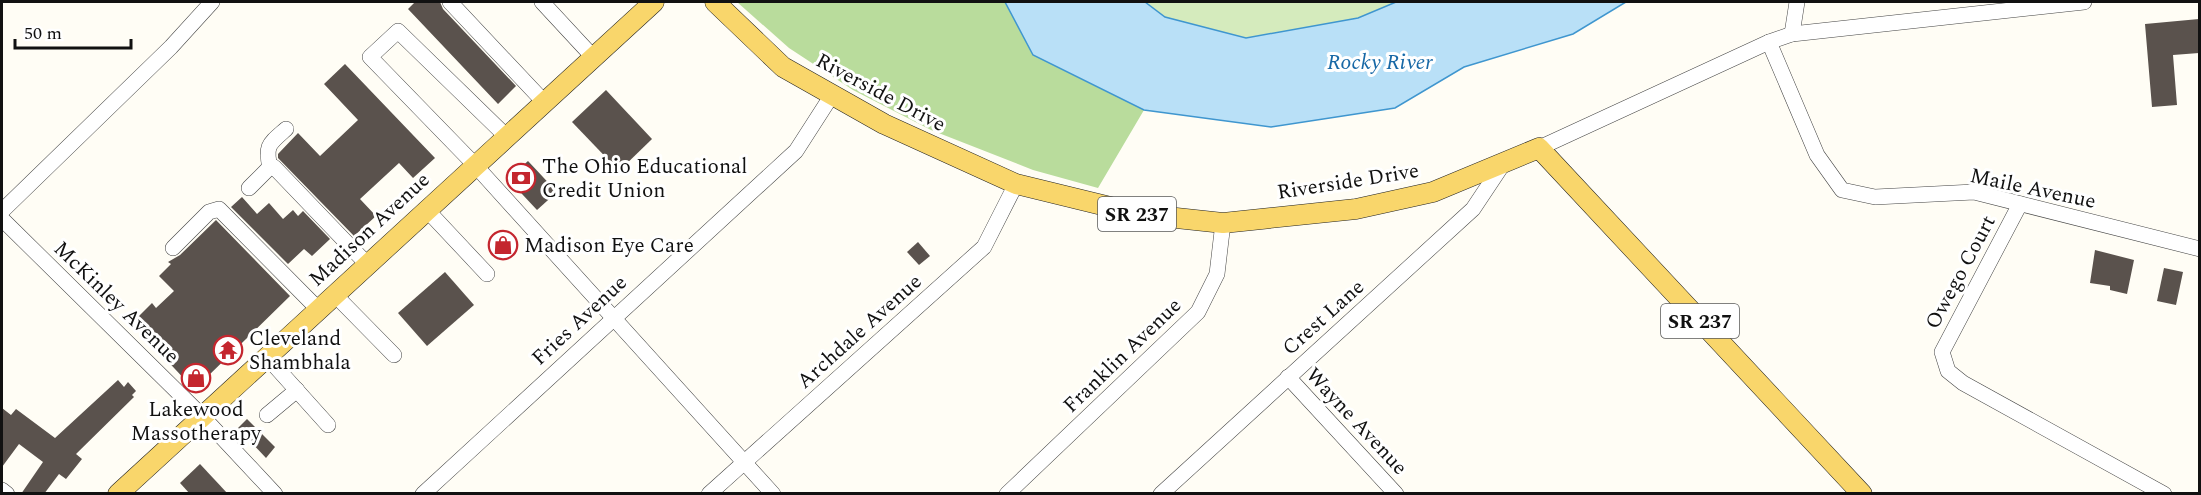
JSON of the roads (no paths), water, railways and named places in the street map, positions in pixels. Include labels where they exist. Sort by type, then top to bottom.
[{"type":"main road","name":"Madison Avenue","points":[[118,494],[654,2]]},
{"type":"main road","name":"Riverside Drive","points":[[715,2],[783,67],[884,124],[1016,184],[1140,214],[1223,223],[1356,209],[1433,192],[1539,148]]},
{"type":"main road","name":"SR 237","points":[[1539,148],[1862,494]]},
{"type":"street","points":[[2,211],[171,47],[212,2]]},
{"type":"street","points":[[450,2],[543,102]]},
{"type":"street","points":[[542,2],[593,57]]},
{"type":"street","points":[[1792,34],[1797,2]]},
{"type":"street","name":"Riverside Drive","points":[[1539,148],[1769,42],[1792,34],[2084,2]]},
{"type":"street","points":[[506,136],[398,31],[370,57],[474,165],[773,494]]},
{"type":"street","name":"Maile Avenue","points":[[1769,42],[1817,154],[1842,190],[1875,197],[1974,192],[2199,249]]},
{"type":"street","name":"Fries Avenue","points":[[423,494],[796,151],[832,95]]},
{"type":"street","points":[[270,168],[267,151],[270,144],[286,129]]},
{"type":"street","name":"Crest Lane","points":[[1161,494],[1473,209],[1503,164]]},
{"type":"street","points":[[249,188],[270,168],[274,167],[367,264]]},
{"type":"street","name":"Archdale Avenue","points":[[709,494],[984,247],[1016,184]]},
{"type":"street","name":"Owego Court","points":[[2020,204],[1942,352],[1948,371],[2164,494]]},
{"type":"street","points":[[173,248],[209,212],[219,209],[318,309]]},
{"type":"street","points":[[426,209],[487,274]]},
{"type":"street","name":"McKinley Avenue","points":[[2,219],[202,416],[275,494]]},
{"type":"street","name":"Franklin Avenue","points":[[1011,492],[1198,312],[1217,274],[1223,223]]},
{"type":"street","points":[[334,294],[394,355]]},
{"type":"street","points":[[266,356],[328,425]]},
{"type":"street","name":"Wayne Avenue","points":[[1288,377],[1396,494]]},
{"type":"street","points":[[267,416],[297,390]]},
{"type":"street","points":[[2,490],[7,494]]},
{"type":"water","name":"Rocky River","points":[[1005,2],[1145,2],[1165,17],[1246,38],[1358,18],[1396,2],[1626,2],[1573,34],[1464,67],[1395,108],[1271,127],[1144,110],[1033,55]]},
{"type":"place","name":"The Ohio Educational Credit Union","points":[[521,178]]},
{"type":"place","name":"Madison Eye Care","points":[[503,245]]},
{"type":"place","name":"Cleveland Shambhala","points":[[228,350]]},
{"type":"place","name":"Lakewood Massotherapy","points":[[196,378]]}]
